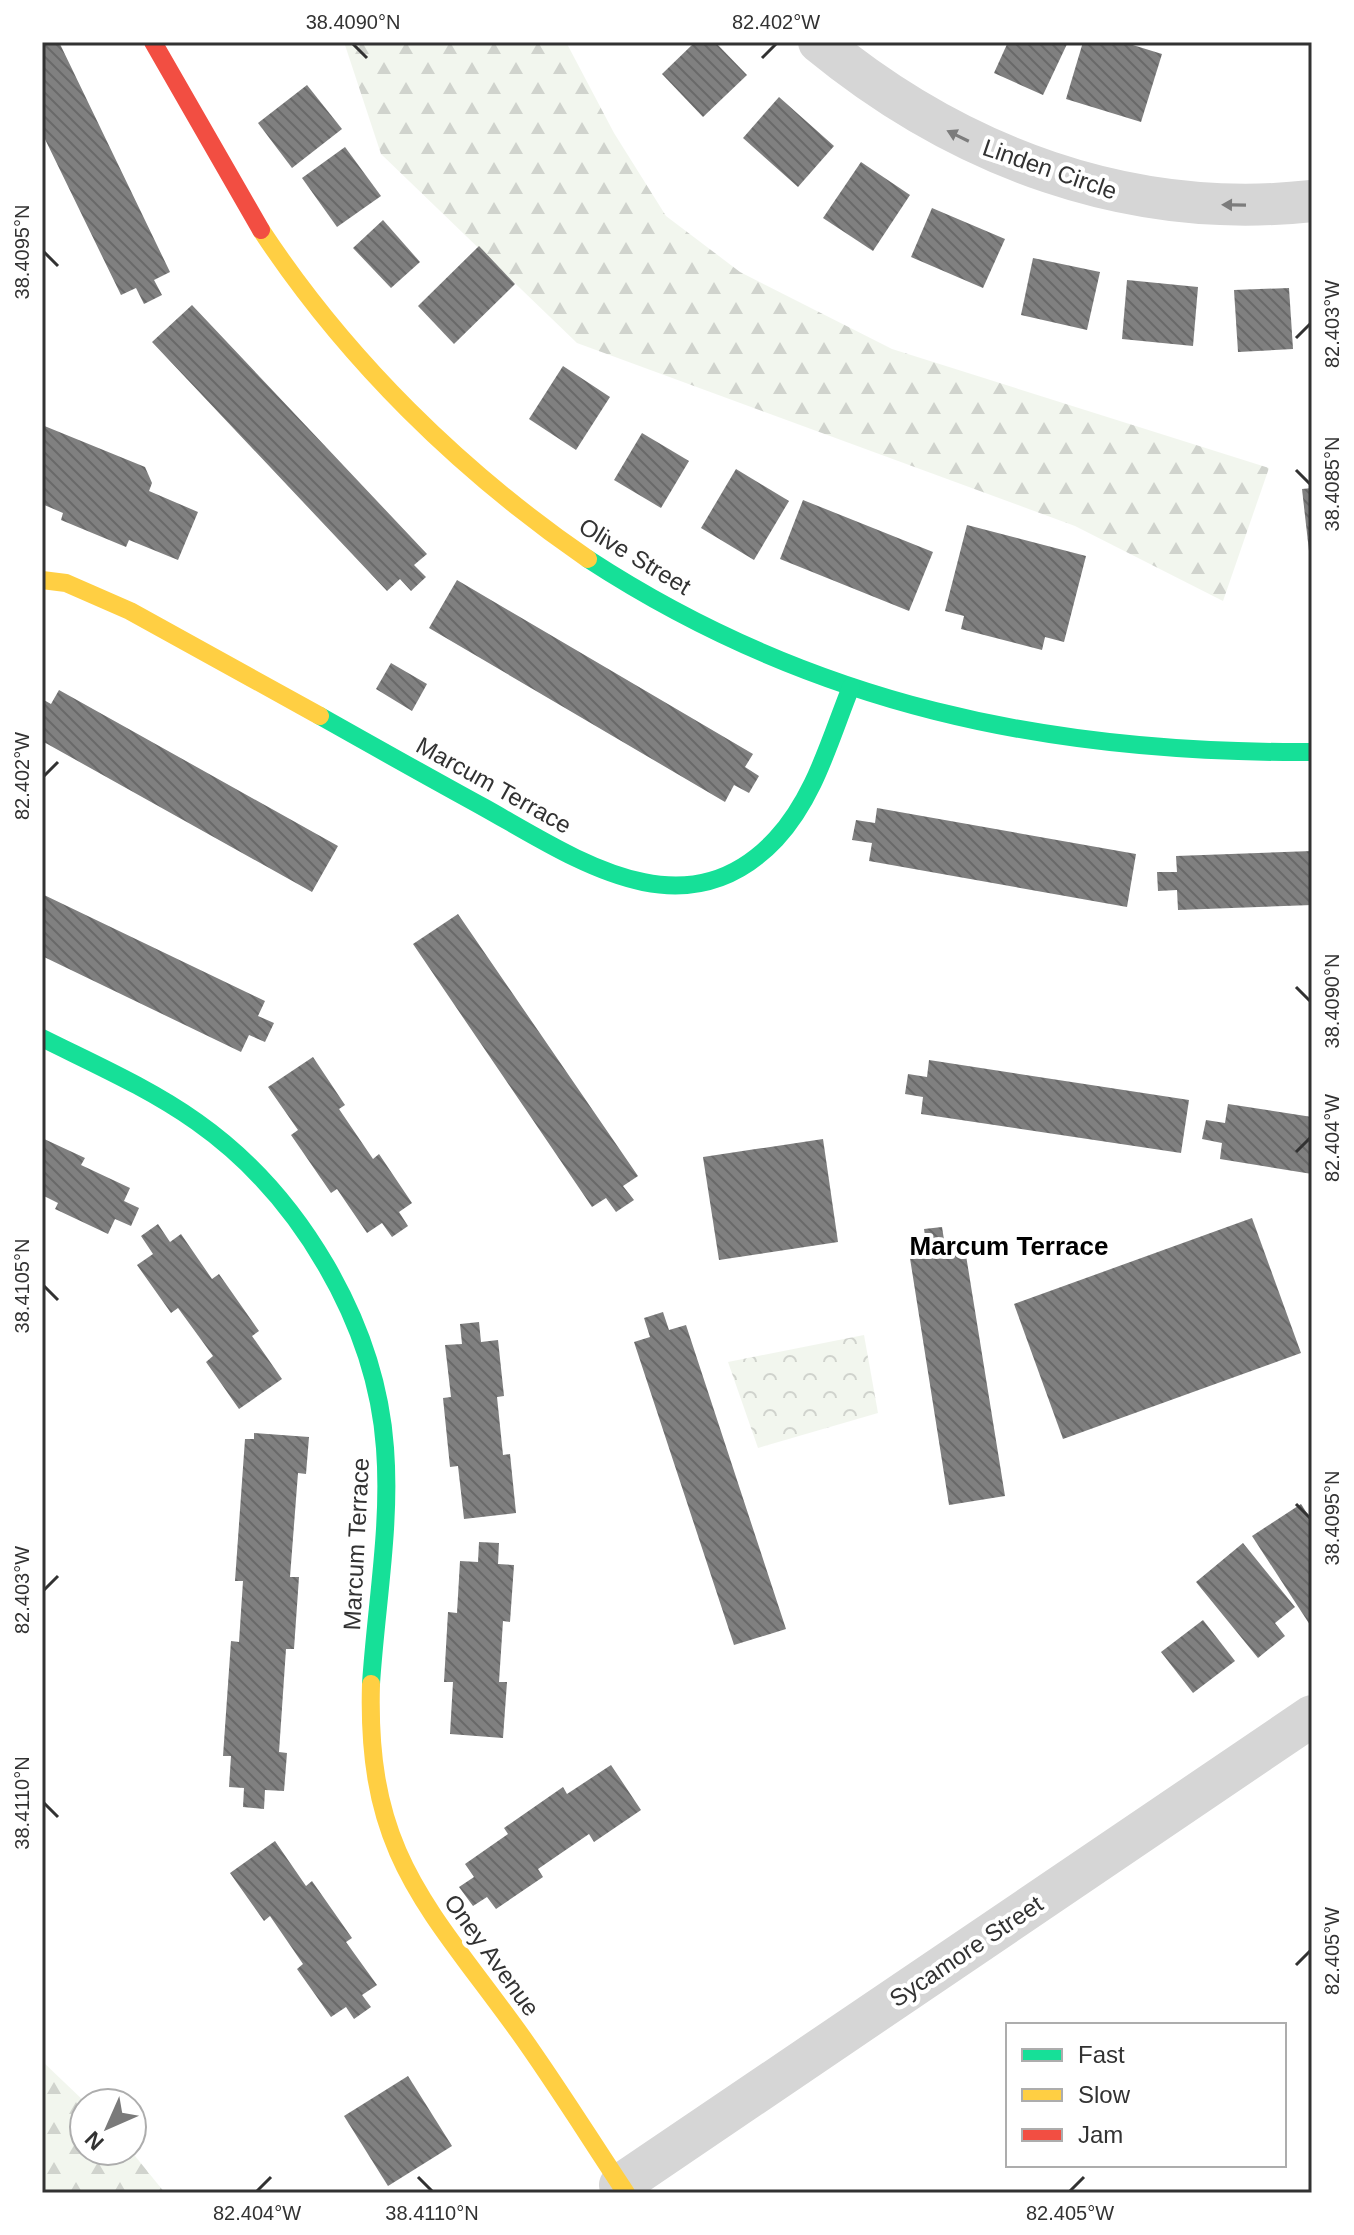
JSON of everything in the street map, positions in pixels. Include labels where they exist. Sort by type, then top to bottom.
[{"type":"street","name":"Olive Street","points":[[153,42],[208,147],[267,242],[319,312],[408,408],[483,479],[612,575],[693,619],[851,687],[1018,731],[1107,745],[1187,752],[1312,752]]},
{"type":"street","name":"Linden Circle","points":[[819,42],[876,87],[933,124],[1002,157],[1071,181],[1135,197],[1202,205],[1271,206],[1312,201]]},
{"type":"street","name":"Marcum Terrace","points":[[42,580],[66,583],[119,605],[589,866],[642,885],[697,885],[741,867],[761,851],[798,810],[851,687]]},
{"type":"street","name":"Marcum Terrace","points":[[42,1038],[174,1107],[216,1136],[250,1168],[285,1209],[340,1290],[361,1337],[384,1433],[387,1478],[370,1726]]},
{"type":"street","name":"Sycamore Street","points":[[623,2189],[1312,1716]]},
{"type":"street","name":"Oney Avenue","points":[[370,1726],[373,1776],[397,1856],[418,1893],[520,2034],[623,2189]]},
{"type":"green space","points":[[344,42],[566,42],[614,133],[666,216],[740,272],[892,349],[1269,468],[1223,601],[1075,526],[577,343],[381,154]]},
{"type":"green space","points":[[864,1335],[878,1413],[758,1448],[728,1362]]},
{"type":"green space","points":[[42,2061],[69,2087],[68,2167],[144,2167],[165,2193],[42,2193]]},
{"type":"building","points":[[42,42],[59,42],[170,272],[154,280],[162,295],[144,304],[136,288],[121,295],[42,133]]},
{"type":"building","points":[[695,42],[715,42],[747,75],[703,117],[662,74]]},
{"type":"building","points":[[1008,42],[1068,42],[1043,95],[994,73]]},
{"type":"building","points":[[1083,42],[1123,42],[1162,54],[1141,122],[1066,99]]},
{"type":"building","points":[[307,85],[342,129],[292,168],[258,123]]},
{"type":"building","points":[[779,97],[834,146],[798,187],[743,138]]},
{"type":"building","points":[[345,147],[381,196],[337,227],[302,178]]},
{"type":"building","points":[[861,162],[910,195],[873,251],[823,218]]},
{"type":"building","points":[[932,208],[1005,239],[983,288],[911,257]]},
{"type":"building","points":[[383,220],[420,262],[391,288],[353,248]]},
{"type":"building","points":[[479,246],[515,284],[454,344],[418,306]]},
{"type":"building","points":[[1033,258],[1100,272],[1087,330],[1021,315]]},
{"type":"building","points":[[1127,280],[1198,287],[1193,346],[1122,339]]},
{"type":"building","points":[[1289,288],[1293,349],[1238,352],[1234,290]]},
{"type":"building","points":[[192,305],[427,554],[414,565],[426,577],[411,591],[400,579],[387,591],[152,342]]},
{"type":"building","points":[[563,366],[610,397],[576,450],[529,419]]},
{"type":"building","points":[[42,425],[145,467],[152,483],[149,491],[198,512],[178,560],[129,540],[126,547],[61,520],[63,513],[42,504]]},
{"type":"building","points":[[642,433],[689,461],[661,508],[614,480]]},
{"type":"building","points":[[736,469],[789,501],[754,560],[701,528]]},
{"type":"building","points":[[1312,488],[1312,560],[1310,560],[1302,489]]},
{"type":"building","points":[[803,500],[933,552],[909,611],[780,559]]},
{"type":"building","points":[[967,525],[1086,556],[1064,642],[1045,637],[1042,650],[961,629],[964,616],[945,611]]},
{"type":"building","points":[[457,580],[753,754],[745,767],[759,776],[749,793],[734,785],[725,802],[429,628]]},
{"type":"building","points":[[391,663],[427,684],[412,711],[376,689]]},
{"type":"building","points":[[59,690],[338,846],[312,892],[42,741],[42,699],[51,704]]},
{"type":"building","points":[[877,808],[1136,854],[1127,907],[869,861],[872,843],[852,840],[856,820],[875,823]]},
{"type":"building","points":[[1312,851],[1312,905],[1178,910],[1177,890],[1158,891],[1157,872],[1177,872],[1176,856]]},
{"type":"building","points":[[42,894],[265,1001],[258,1016],[274,1023],[265,1042],[249,1035],[241,1052],[42,956]]},
{"type":"building","points":[[458,914],[638,1176],[623,1186],[634,1200],[616,1212],[606,1198],[592,1207],[413,944]]},
{"type":"building","points":[[313,1057],[345,1105],[339,1109],[373,1159],[379,1154],[412,1203],[399,1212],[408,1226],[392,1237],[382,1223],[367,1233],[337,1189],[331,1193],[291,1135],[298,1130],[268,1087]]},
{"type":"building","points":[[929,1060],[1189,1100],[1181,1153],[921,1114],[923,1097],[905,1094],[908,1074],[927,1077]]},
{"type":"building","points":[[1228,1104],[1312,1117],[1312,1174],[1220,1159],[1222,1143],[1202,1139],[1206,1120],[1225,1123]]},
{"type":"building","points":[[42,1138],[85,1158],[81,1165],[130,1188],[124,1201],[139,1208],[131,1226],[115,1219],[108,1234],[55,1209],[58,1203],[42,1195]]},
{"type":"building","points":[[823,1139],[838,1242],[719,1260],[703,1157]]},
{"type":"building","points":[[1252,1218],[1301,1353],[1063,1439],[1014,1304]]},
{"type":"building","points":[[158,1224],[170,1242],[181,1234],[212,1279],[219,1274],[259,1331],[252,1336],[282,1379],[239,1409],[206,1362],[213,1356],[178,1308],[171,1313],[137,1265],[153,1254],[141,1236]]},
{"type":"building","points":[[942,1227],[945,1246],[964,1243],[1005,1496],[949,1505],[909,1252],[927,1249],[924,1229]]},
{"type":"building","points":[[663,1312],[669,1330],[686,1325],[786,1629],[734,1645],[634,1342],[650,1337],[644,1318]]},
{"type":"building","points":[[479,1322],[481,1342],[498,1340],[504,1396],[497,1397],[503,1455],[510,1454],[516,1513],[464,1519],[458,1466],[450,1467],[443,1398],[451,1397],[445,1345],[462,1344],[460,1324]]},
{"type":"building","points":[[254,1433],[309,1437],[306,1474],[298,1473],[290,1577],[299,1577],[294,1649],[286,1649],[279,1752],[287,1753],[284,1791],[265,1790],[264,1809],[243,1807],[244,1788],[229,1787],[231,1756],[223,1756],[231,1641],[239,1642],[243,1581],[235,1581],[245,1439],[254,1439]]},
{"type":"building","points":[[1301,1504],[1312,1521],[1312,1628],[1252,1536]]},
{"type":"building","points":[[479,1542],[499,1543],[498,1564],[514,1565],[510,1622],[503,1621],[499,1682],[507,1682],[503,1738],[450,1734],[453,1682],[444,1682],[448,1612],[457,1613],[460,1561],[478,1562]]},
{"type":"building","points":[[1243,1543],[1295,1607],[1275,1623],[1285,1636],[1258,1658],[1196,1582]]},
{"type":"building","points":[[1203,1620],[1235,1661],[1193,1693],[1161,1652]]},
{"type":"building","points":[[611,1765],[641,1810],[594,1842],[589,1834],[538,1869],[543,1877],[496,1909],[487,1897],[473,1906],[459,1887],[474,1877],[465,1864],[508,1834],[504,1828],[563,1787],[567,1794]]},
{"type":"building","points":[[275,1841],[306,1886],[312,1881],[352,1938],[346,1942],[377,1985],[362,1995],[371,2007],[354,2019],[346,2007],[331,2017],[297,1969],[303,1964],[270,1916],[264,1921],[230,1873]]},
{"type":"building","points":[[408,2076],[452,2146],[388,2186],[344,2116]]},
{"type":"traffic: fast","points":[[588,559],[673,609],[758,651],[846,685],[935,711],[1026,730],[1119,743],[1214,750],[1312,752]]},
{"type":"traffic: fast","points":[[320,716],[593,866],[630,879],[668,885],[705,882],[741,868],[776,839],[790,823],[811,786],[851,687]]},
{"type":"traffic: fast","points":[[42,1038],[160,1098],[197,1122],[234,1152],[268,1186],[299,1224],[326,1265],[366,1354],[379,1401],[385,1448],[385,1536],[371,1684]]},
{"type":"traffic: slow","points":[[261,230],[330,323],[408,410],[495,489],[588,559]]},
{"type":"traffic: slow","points":[[42,580],[66,583],[130,611],[320,716]]},
{"type":"traffic: slow","points":[[371,1684],[372,1742],[379,1792],[391,1835],[408,1873],[430,1910],[532,2051],[626,2193]]},
{"type":"traffic: jam","points":[[153,42],[261,230]]},
{"type":"district","name":"Marcum Terrace","points":[[1009,1246]]}]
